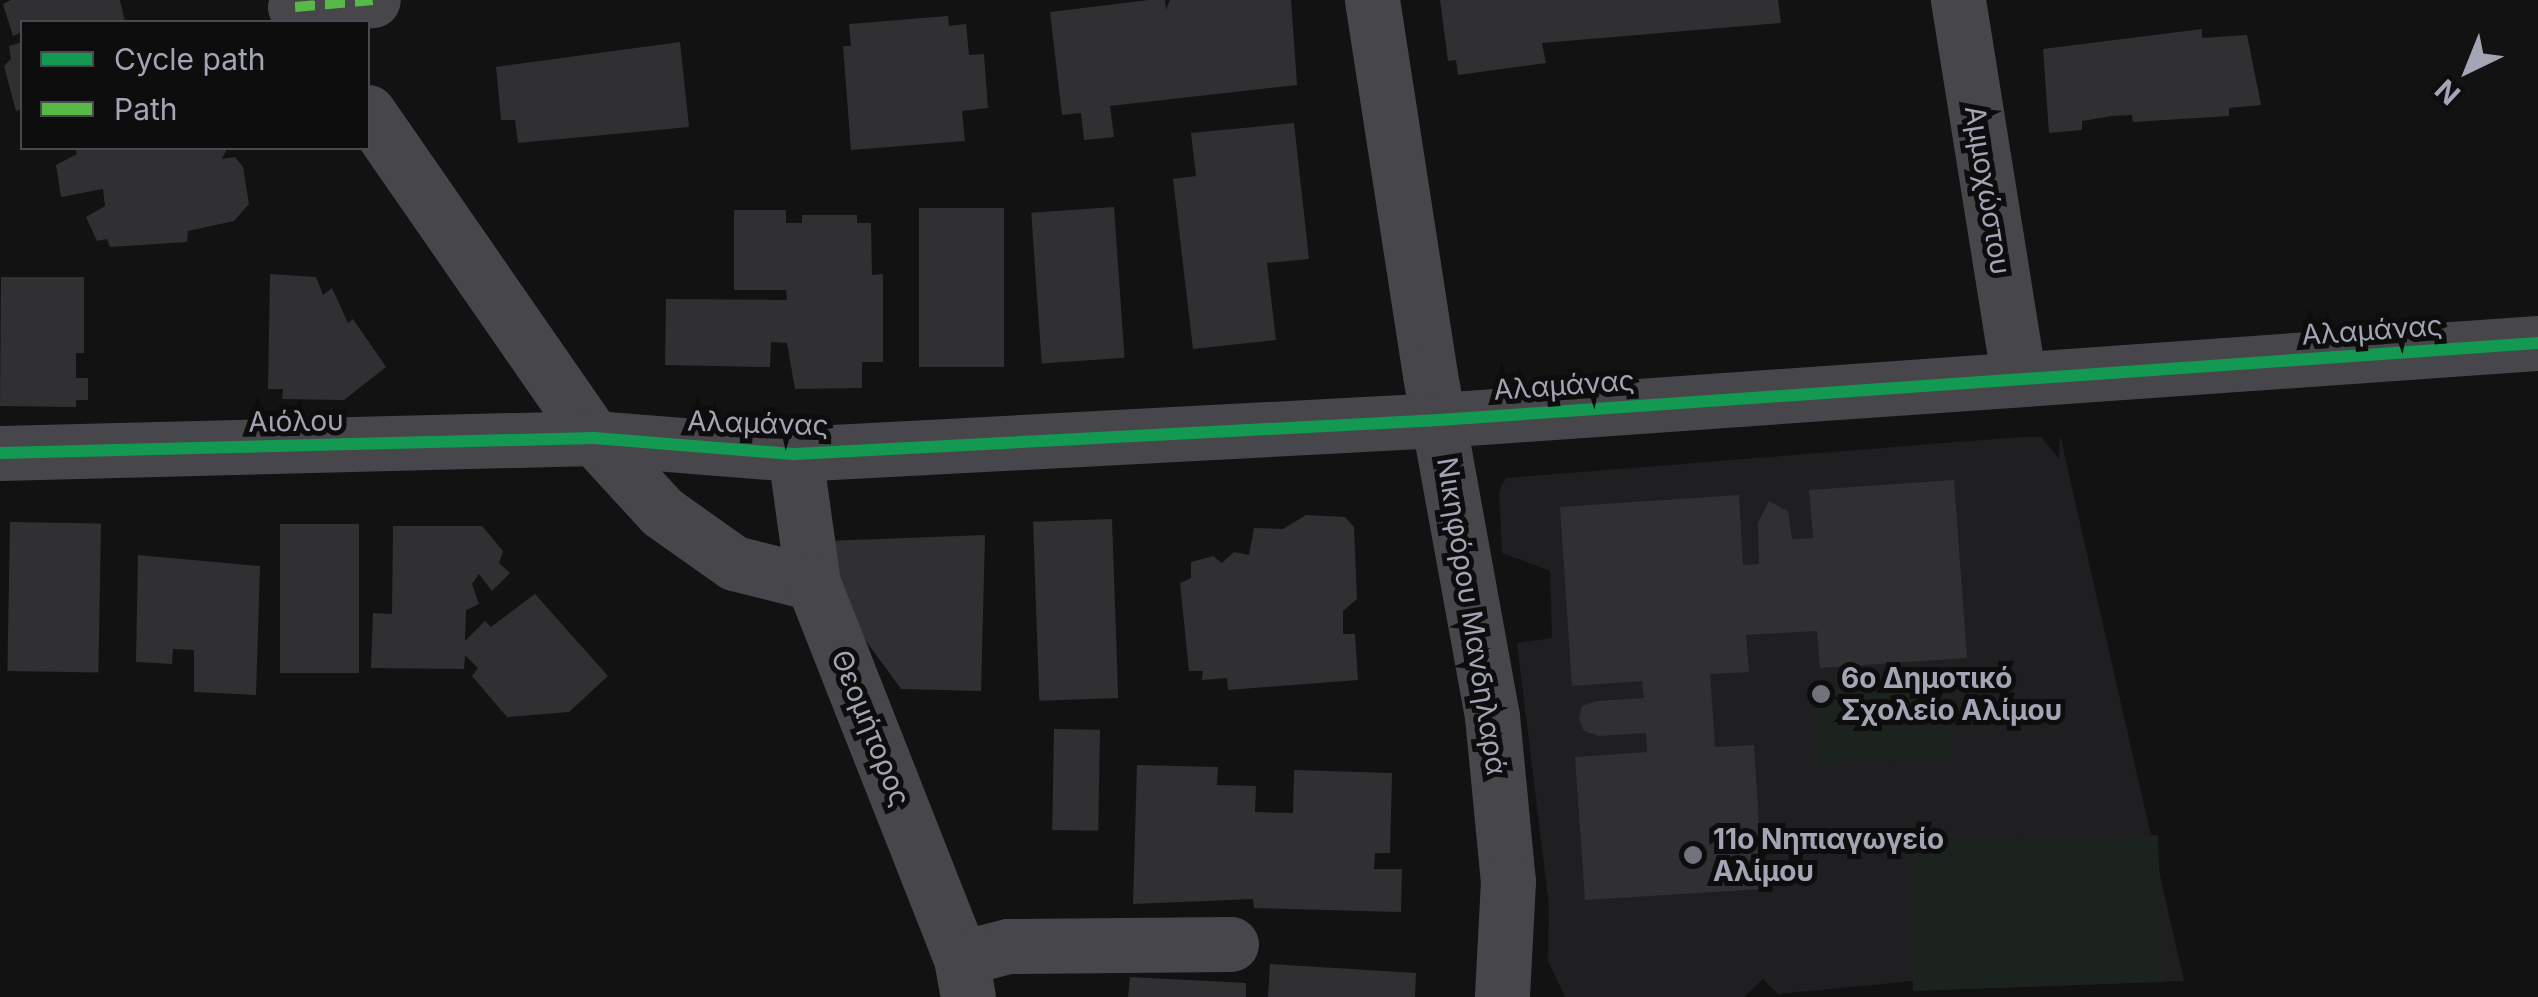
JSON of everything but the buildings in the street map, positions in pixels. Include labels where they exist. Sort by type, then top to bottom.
[{"type":"street","points":[[297,10],[372,0]]},
{"type":"street","name":"Νικηφόρου Μανδηλαρά","points":[[1372,0],[1439,420],[1492,716],[1508,881],[1502,997]]},
{"type":"street","name":"Αμμοχώστου","points":[[1958,0],[2019,379]]},
{"type":"street","points":[[370,115],[594,438],[662,512],[734,563],[813,583]]},
{"type":"street","name":"Αλαμάνας","points":[[594,438],[794,454],[1439,420],[2538,343]]},
{"type":"street","name":"Αιόλου","points":[[0,453],[594,438]]},
{"type":"street","name":"Θεομήτορος","points":[[794,454],[813,583],[965,978]]},
{"type":"street","points":[[965,978],[1008,946],[1231,944]]},
{"type":"shaded area","name":"6ο Δημοτικό Σχολείο Αλίμου","points":[[2060,435],[2184,981],[1913,991],[1913,981],[1778,994],[1763,979],[1744,997],[1565,997],[1548,961],[1549,906],[1517,643],[1552,638],[1550,571],[1502,553],[1499,491],[1506,478],[2021,437],[2041,437],[2059,459]]},
{"type":"shaded area","points":[[1948,680],[1952,757],[1818,764],[1814,687]]},
{"type":"shaded area","points":[[2158,835],[2163,982],[1913,991],[1908,844]]},
{"type":"marked path","points":[[295,7],[373,0]]},
{"type":"cycle path","points":[[0,453],[594,438],[795,454],[1439,420],[2538,343]]},
{"type":"place","name":"6ο Δημοτικό Σχολείο Αλίμου","points":[[1821,694]]},
{"type":"place","name":"11ο Νηπιαγωγείο Αλίμου","points":[[1693,855]]}]
